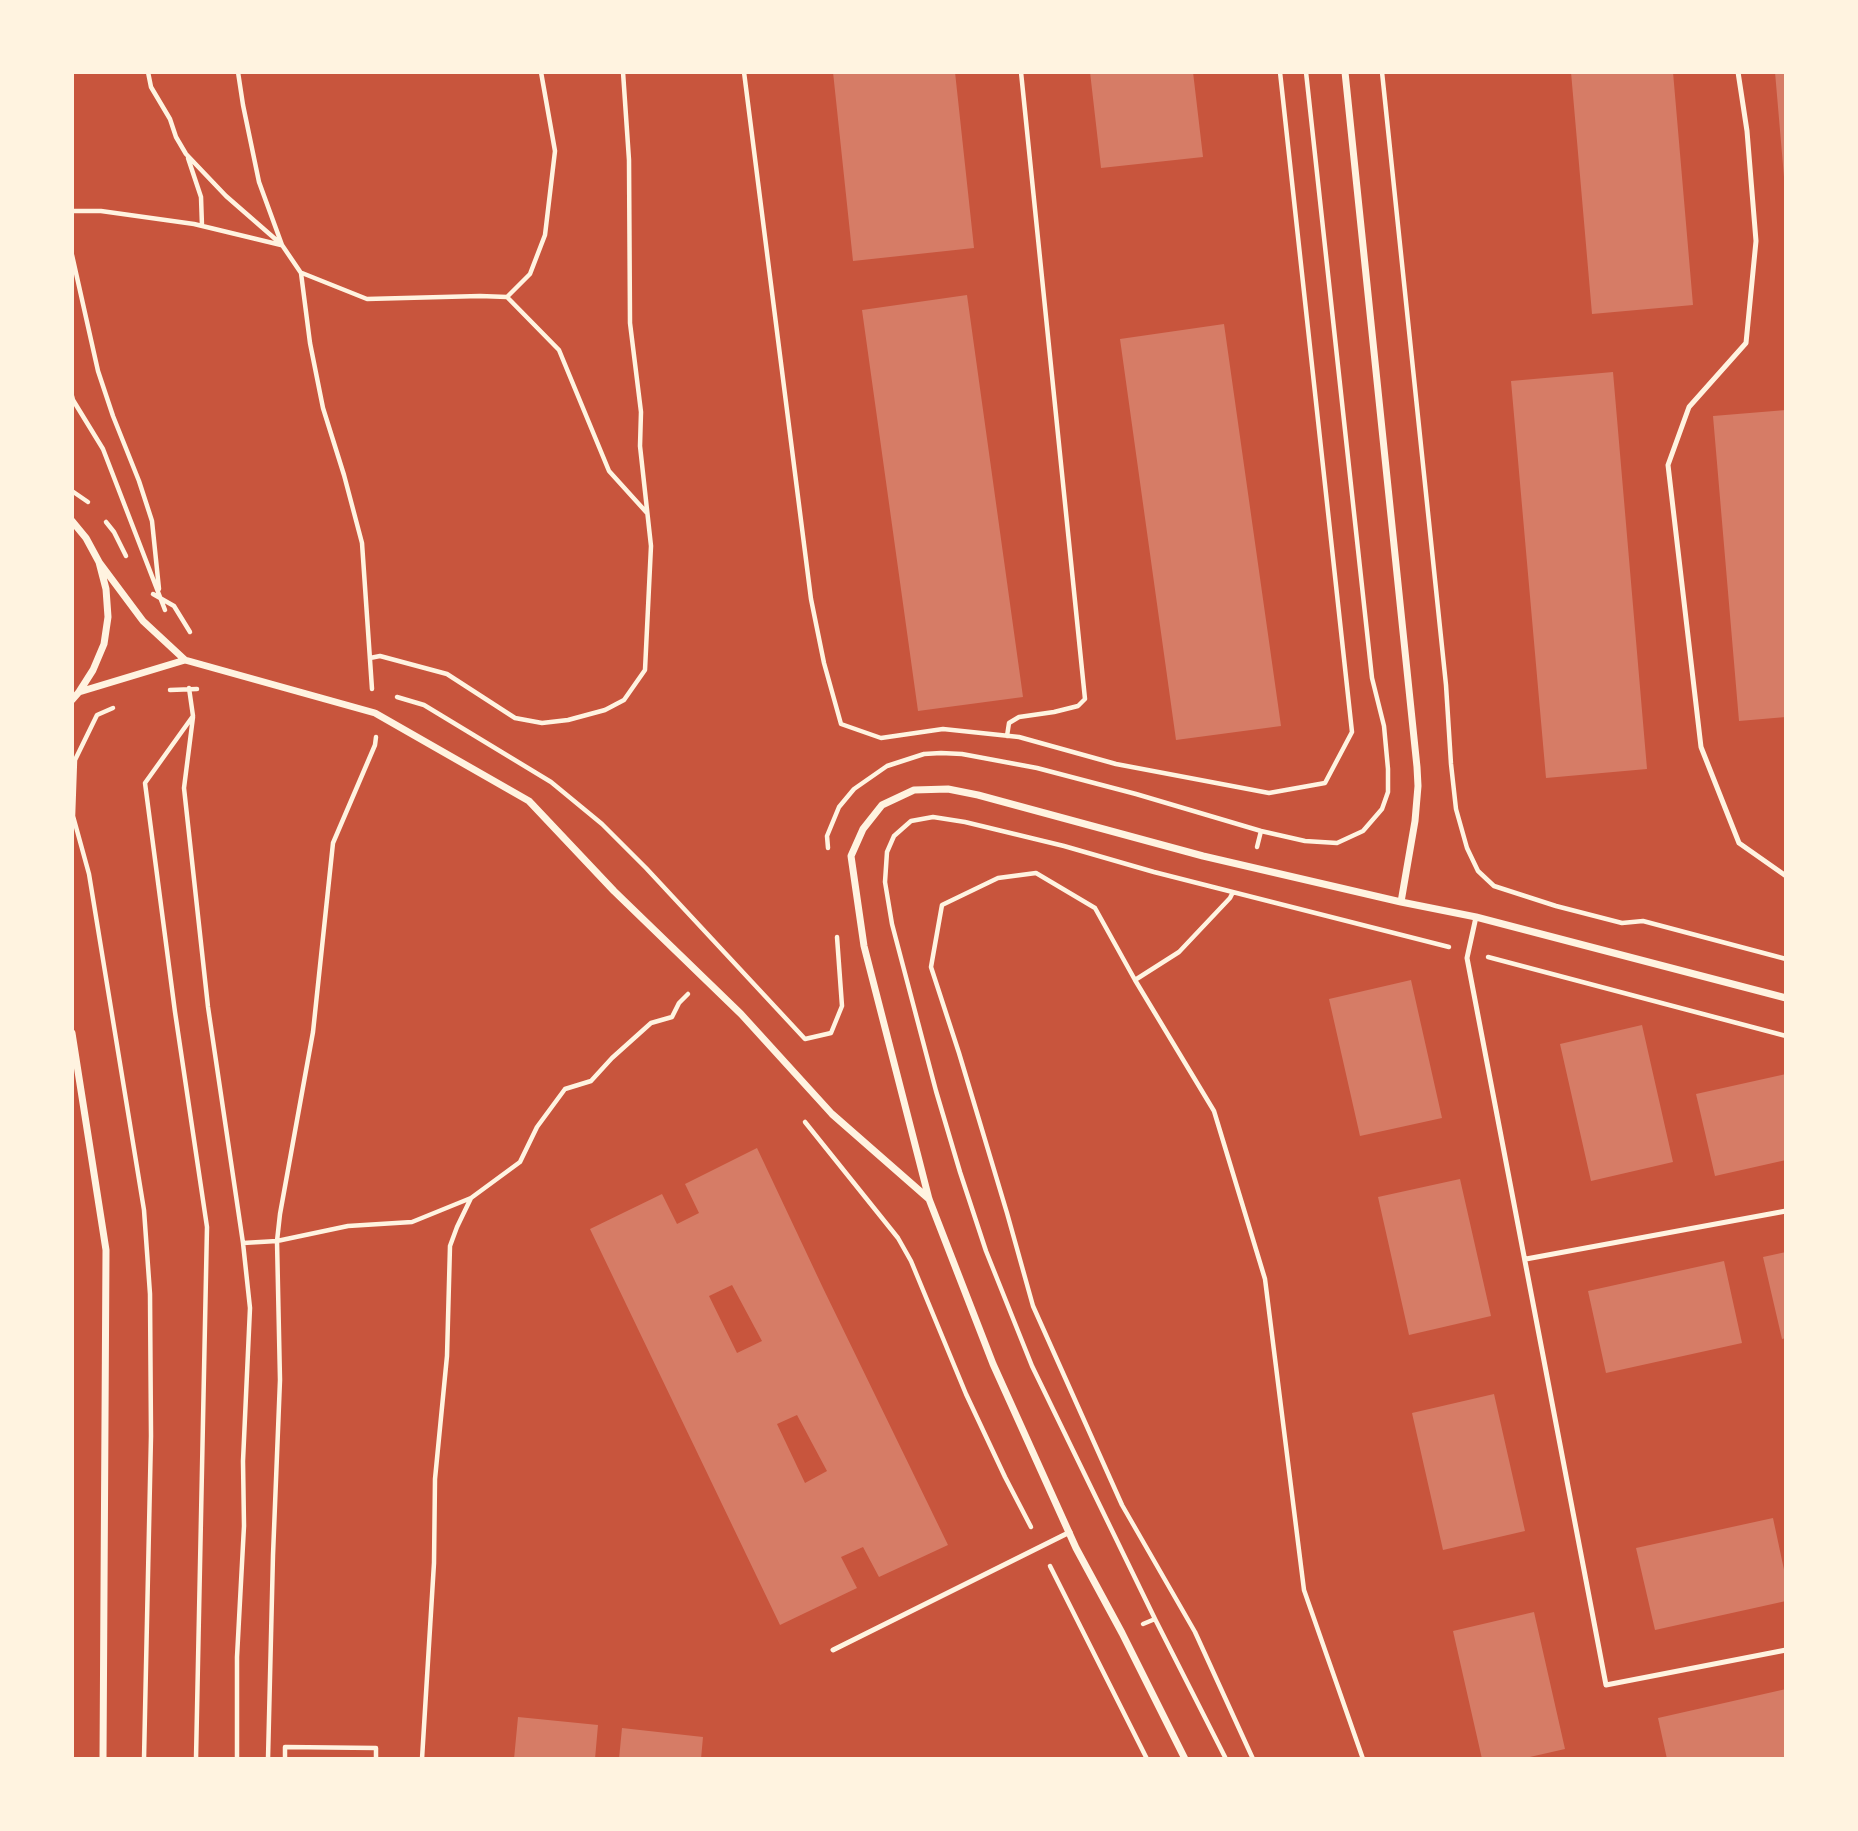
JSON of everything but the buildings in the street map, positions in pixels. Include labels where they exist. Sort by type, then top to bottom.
[{"type":"street","points":[[1345,72],[1418,776],[1415,821],[1401,902]]},
{"type":"street","points":[[72,521],[142,621],[185,660],[374,713],[529,800],[614,891],[741,1014],[832,1114],[929,1199]]},
{"type":"street","points":[[72,700],[93,670],[104,644],[108,617],[106,589],[99,562]]},
{"type":"street","points":[[79,692],[185,660]]},
{"type":"street","points":[[1185,1759],[1076,1548],[993,1364],[929,1199],[864,946],[851,856],[863,829],[882,805],[914,790],[948,789],[992,798],[1203,856],[1476,917],[1786,998]]},
{"type":"street","points":[[72,1033],[106,1250],[103,1759]]},
{"type":"lane","points":[[1738,72],[1747,131],[1756,241],[1746,343],[1689,407],[1668,465],[1701,747],[1739,843],[1786,876]]},
{"type":"lane","points":[[1476,917],[1467,958],[1606,1685],[1786,1650]]},
{"type":"lane","points":[[1526,1259],[1786,1211]]},
{"type":"lane","points":[[833,1650],[1070,1531]]},
{"type":"path","points":[[148,72],[152,87],[186,154],[201,197],[202,226]]},
{"type":"path","points":[[238,72],[260,182],[282,245],[301,273],[310,343],[323,408],[362,543],[372,688]]},
{"type":"path","points":[[507,297],[530,274],[545,235],[555,151],[541,72]]},
{"type":"path","points":[[370,658],[380,656],[447,674],[515,718],[542,723],[568,720],[624,700],[645,670],[651,546],[640,446],[641,412],[630,323],[629,160],[624,72]]},
{"type":"path","points":[[744,72],[811,599],[824,663],[841,723],[881,738],[943,729],[1019,737],[1116,764],[1269,793],[1325,783],[1352,732],[1280,72]]},
{"type":"path","points":[[1007,736],[1009,723],[1019,717],[1078,706],[1085,699],[1021,72]]},
{"type":"path","points":[[828,859],[827,836],[839,807],[854,789],[887,766],[924,754],[962,754],[1037,768],[1305,841],[1337,843],[1363,831],[1382,808],[1388,792],[1384,726],[1372,678],[1306,72]]},
{"type":"path","points":[[1382,72],[1446,685],[1451,764],[1456,809],[1467,848],[1478,871],[1494,886],[1622,923],[1643,921],[1786,959]]},
{"type":"path","points":[[186,154],[226,197],[282,245]]},
{"type":"path","points":[[72,211],[101,211],[202,226],[282,245]]},
{"type":"path","points":[[72,256],[98,371],[152,521],[160,597]]},
{"type":"path","points":[[301,273],[367,299],[507,297],[559,350],[609,471],[648,514]]},
{"type":"path","points":[[72,396],[103,449],[170,622]]},
{"type":"path","points":[[185,660],[193,716],[184,788],[208,1007],[250,1308],[243,1461],[244,1526],[237,1657],[237,1759]]},
{"type":"path","points":[[162,691],[201,689]]},
{"type":"path","points":[[123,704],[97,715],[75,760],[73,816],[89,874],[144,1210],[150,1294],[144,1759]]},
{"type":"path","points":[[193,716],[145,783],[207,1227],[196,1759]]},
{"type":"path","points":[[365,732],[388,744]]},
{"type":"path","points":[[268,1759],[280,1380],[280,1214],[313,1032],[333,843],[376,737]]},
{"type":"path","points":[[1226,1759],[1032,1366],[986,1251],[960,1172],[892,924],[885,882],[887,852],[894,836],[911,821],[933,817],[965,822],[1786,1036]]},
{"type":"path","points":[[1253,1759],[1195,1632],[1122,1505],[1033,1306],[931,967],[942,905],[998,878],[1036,873],[1095,908],[1214,1111],[1265,1279],[1304,1590],[1363,1759]]},
{"type":"path","points":[[1135,980],[1179,952],[1233,892]]},
{"type":"path","points":[[805,1039],[831,1033],[842,1006],[835,926]]},
{"type":"path","points":[[243,1243],[278,1241],[348,1226],[412,1222],[471,1198],[520,1162],[537,1127],[565,1089],[591,1081],[612,1058],[652,1023],[672,1017],[679,1003],[703,977]]},
{"type":"path","points":[[798,1114],[898,1238],[911,1261],[966,1394],[1005,1477],[1147,1759]]},
{"type":"path","points":[[422,1759],[434,1563],[435,1479],[447,1356],[450,1246],[471,1198]]},
{"type":"path","points":[[1122,1633],[1155,1619]]},
{"type":"path","points":[[285,1759],[285,1747],[376,1748],[376,1759]]}]
